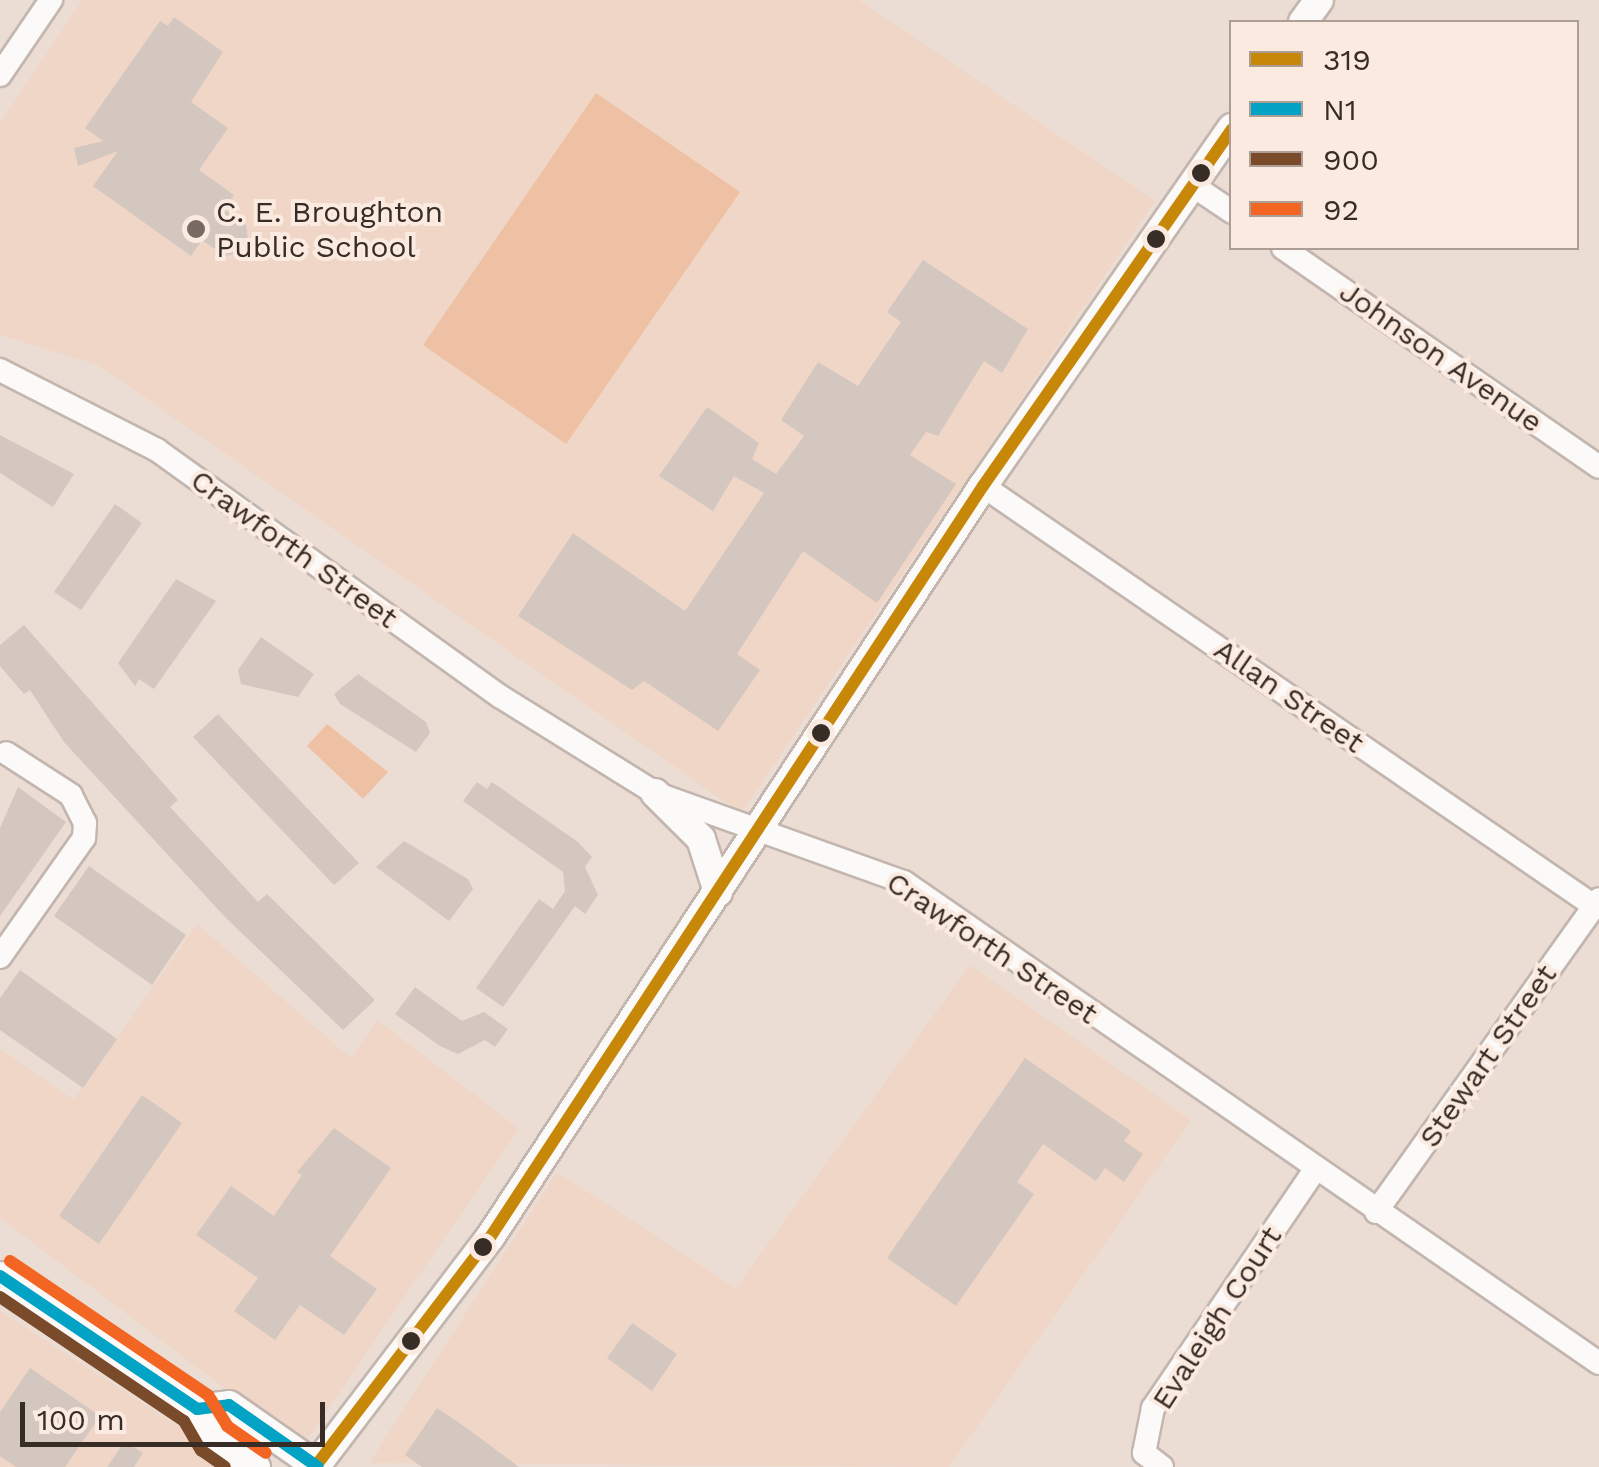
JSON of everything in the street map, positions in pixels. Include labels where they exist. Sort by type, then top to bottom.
[{"type":"main road","points":[[197,1409],[229,1405],[316,1467],[491,1236],[762,830],[983,486],[1229,132]]},
{"type":"main road","points":[[655,793],[702,839],[718,892]]},
{"type":"main road","points":[[0,1276],[197,1409],[214,1438],[256,1467]]},
{"type":"street","points":[[0,75],[52,0]]},
{"type":"street","points":[[1192,185],[1229,210]]},
{"type":"street","name":"Johnson Avenue","points":[[1286,250],[1599,466]]},
{"type":"street","name":"Crawforth Street","points":[[0,370],[157,450],[501,697],[655,793],[904,882],[1315,1170],[1599,1362]]},
{"type":"street","name":"Allan Street","points":[[983,486],[1596,902]]},
{"type":"street","points":[[0,957],[84,838],[85,823],[71,795],[2,753]]},
{"type":"street","name":"Stewart Street","points":[[1376,1212],[1596,902]]},
{"type":"street","name":"Evaleigh Court","points":[[1162,1467],[1144,1453],[1153,1408],[1315,1170]]},
{"type":"shaded area","points":[[82,0],[859,0],[1155,201],[741,813],[98,365],[0,335],[0,124]]},
{"type":"shaded area","points":[[596,93],[740,192],[566,444],[423,345]]},
{"type":"shaded area","points":[[327,724],[388,772],[363,799],[307,746]]},
{"type":"shaded area","points":[[197,924],[351,1058],[378,1020],[519,1129],[302,1447],[0,1218],[0,1049],[74,1100]]},
{"type":"shaded area","points":[[970,965],[1191,1120],[949,1467],[369,1463],[557,1172],[736,1288]]},
{"type":"shaded area","points":[[0,1311],[241,1467],[0,1467]]},
{"type":"building","points":[[174,17],[223,52],[191,102],[228,128],[199,170],[234,195],[224,209],[246,225],[248,239],[238,253],[225,256],[202,240],[191,256],[93,186],[118,151],[78,166],[74,148],[103,141],[85,128],[160,21],[168,26]]},
{"type":"building","points":[[923,260],[1028,329],[1002,373],[984,361],[938,436],[926,432],[910,455],[956,484],[877,603],[803,551],[737,654],[760,670],[718,731],[644,681],[632,690],[518,616],[573,533],[685,611],[764,493],[734,476],[713,511],[659,476],[707,407],[759,443],[752,459],[776,474],[804,436],[781,420],[818,362],[858,386],[901,322],[887,312]]},
{"type":"building","points":[[0,435],[74,474],[53,507],[0,473]]},
{"type":"building","points":[[115,504],[142,523],[81,610],[54,592]]},
{"type":"building","points":[[176,579],[216,601],[154,689],[139,679],[135,686],[118,663]]},
{"type":"building","points":[[24,625],[178,800],[170,807],[258,902],[267,894],[375,1000],[343,1030],[225,917],[64,742],[30,690],[24,694],[0,666],[0,645]]},
{"type":"building","points":[[261,637],[314,674],[298,697],[241,684],[238,670]]},
{"type":"building","points":[[358,674],[426,722],[430,733],[416,752],[340,704],[334,694]]},
{"type":"building","points":[[218,714],[359,863],[334,885],[193,737]]},
{"type":"building","points":[[477,782],[487,789],[492,782],[578,842],[592,857],[585,867],[598,895],[585,914],[575,906],[503,1007],[476,988],[539,899],[553,909],[565,891],[563,872],[463,801]]},
{"type":"building","points":[[18,787],[66,822],[0,916],[0,828]]},
{"type":"building","points":[[404,841],[468,879],[473,889],[449,921],[376,867]]},
{"type":"building","points":[[89,866],[186,935],[152,985],[54,916]]},
{"type":"building","points":[[20,970],[117,1039],[83,1088],[0,1030],[0,998]]},
{"type":"building","points":[[415,987],[462,1021],[484,1012],[508,1029],[495,1047],[485,1040],[458,1054],[440,1046],[395,1014]]},
{"type":"building","points":[[1025,1058],[1131,1131],[1124,1141],[1143,1154],[1124,1182],[1105,1168],[1096,1181],[1043,1144],[1017,1182],[1034,1194],[956,1306],[887,1258]]},
{"type":"building","points":[[142,1095],[182,1123],[99,1244],[59,1216]]},
{"type":"building","points":[[334,1128],[391,1168],[330,1256],[377,1289],[344,1335],[300,1305],[275,1340],[234,1311],[258,1278],[196,1235],[231,1186],[274,1216],[302,1175],[297,1172]]},
{"type":"building","points":[[632,1323],[677,1354],[652,1391],[607,1358]]},
{"type":"building","points":[[30,1368],[100,1416],[65,1467],[16,1467],[0,1456],[0,1412]]},
{"type":"building","points":[[437,1408],[519,1467],[422,1467],[405,1455]]},
{"type":"building","points":[[125,1441],[143,1453],[134,1467],[107,1467]]},
{"type":"transit line","name":"319","points":[[315,1467],[491,1236],[983,486],[1229,133]]},
{"type":"transit line","name":"92","points":[[10,1261],[208,1395],[227,1426],[266,1453]]},
{"type":"transit line","name":"N1","points":[[0,1276],[197,1409],[229,1405],[318,1467]]},
{"type":"transit line","name":"900","points":[[0,1297],[184,1421],[201,1450],[225,1467]]},
{"type":"place","name":"C. E. Broughton Public School","points":[[196,229]]}]
